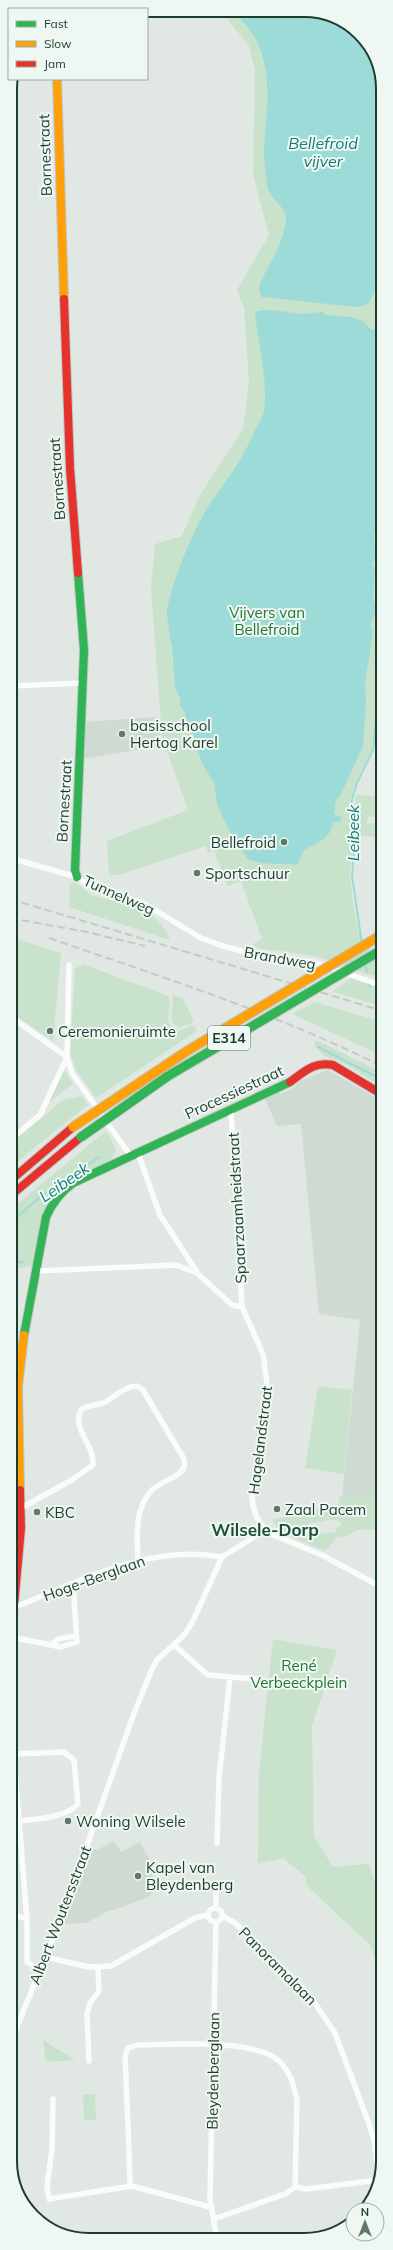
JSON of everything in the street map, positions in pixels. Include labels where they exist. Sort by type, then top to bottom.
[{"type":"main road","name":"Bornestraat","points":[[57,80],[70,468],[84,650],[75,870],[78,877]]},
{"type":"main road","name":"E314","points":[[17,1175],[73,1127],[175,1057],[376,938]]},
{"type":"main road","name":"E314","points":[[17,1190],[81,1137],[168,1076],[376,953]]},
{"type":"main road","name":"Processiestraat","points":[[17,1581],[21,1528],[18,1387],[24,1335],[46,1217],[51,1204],[62,1191],[73,1183],[289,1082],[306,1068],[319,1063],[328,1064],[343,1070],[376,1091]]},
{"type":"street","points":[[17,686],[83,683]]},
{"type":"street","name":"Tunnelweg","points":[[17,860],[78,877],[86,883],[145,904],[180,926]]},
{"type":"street","name":"Brandweg","points":[[180,926],[201,938],[236,950],[313,962],[376,984]]},
{"type":"street","points":[[69,965],[67,1057],[72,1073],[134,1154],[160,1215],[197,1273],[232,1305],[242,1307]]},
{"type":"street","points":[[17,1021],[67,1057]]},
{"type":"street","points":[[17,1134],[40,1115],[67,1057]]},
{"type":"street","name":"Spaarzaamheidstraat","points":[[231,1109],[242,1307]]},
{"type":"street","points":[[37,1271],[176,1265],[197,1273]]},
{"type":"street","name":"Hagelandstraat","points":[[242,1307],[259,1344],[267,1376],[268,1392],[252,1497],[255,1515],[265,1530]]},
{"type":"street","points":[[21,1508],[75,1478],[93,1465],[92,1455],[78,1422],[81,1410],[87,1406],[105,1402],[130,1387],[137,1386],[143,1390],[184,1459],[184,1463],[179,1473],[152,1489],[142,1504],[137,1528],[138,1560]]},
{"type":"street","points":[[222,1556],[265,1530],[279,1538],[324,1556],[376,1584]]},
{"type":"street","name":"Hoge-Berglaan","points":[[17,1606],[73,1583],[138,1560],[184,1552],[222,1556]]},
{"type":"street","name":"Albert Woutersstraat","points":[[17,2026],[46,1957],[133,1716],[152,1669],[157,1660],[174,1645],[192,1624],[222,1556]]},
{"type":"street","points":[[17,1639],[52,1644],[61,1647],[77,1642],[75,1636],[73,1583]]},
{"type":"street","points":[[52,1644],[58,1639],[75,1636]]},
{"type":"street","points":[[174,1645],[208,1675],[257,1679]]},
{"type":"street","points":[[217,1843],[219,1778],[230,1677]]},
{"type":"street","points":[[17,1754],[64,1752],[74,1760],[78,1804],[73,1809],[45,1818],[19,1821]]},
{"type":"street","points":[[17,1794],[27,1919],[27,1962],[40,1970]]},
{"type":"street","points":[[216,1885],[216,1907]]},
{"type":"street","points":[[46,1957],[98,1968],[111,1966],[195,1918],[208,1914],[211,1908],[216,1907]]},
{"type":"street","points":[[208,1914],[211,1921],[216,1922],[221,1920],[223,1916],[222,1911],[216,1907]]},
{"type":"street","points":[[17,1916],[27,1919]]},
{"type":"street","name":"Panoramalaan","points":[[223,1916],[235,1923],[308,1993],[335,2033],[370,2127],[376,2162]]},
{"type":"street","name":"Bleydenberglaan","points":[[216,1922],[210,2207],[216,2233]]},
{"type":"street","points":[[89,2061],[87,2014],[90,2003],[99,1991],[98,1968]]},
{"type":"street","points":[[130,2186],[125,2056],[128,2048],[137,2045],[246,2047],[263,2051],[280,2062],[294,2086],[297,2100],[295,2187]]},
{"type":"street","points":[[52,2099],[52,2150],[47,2186],[49,2199],[130,2186],[210,2207]]},
{"type":"street","points":[[214,2219],[285,2194],[295,2187],[306,2189],[374,2181]]},
{"type":"shaded area","name":"basisschool Hertog Karel","points":[[158,717],[161,746],[83,759],[83,722]]},
{"type":"shaded area","points":[[328,1070],[376,1098],[376,1497],[342,1497],[360,1320],[319,1314],[301,1124],[277,1126],[264,1097],[279,1091],[280,1094],[292,1089],[300,1081]]},
{"type":"shaded area","points":[[114,1841],[121,1852],[140,1842],[149,1858],[155,1890],[148,1897],[106,1912],[86,1923],[63,1924],[91,1848],[97,1850]]},
{"type":"green space","name":"Vijvers van Bellefroid","points":[[226,17],[318,18],[332,22],[352,35],[364,49],[374,70],[376,89],[376,717],[373,750],[358,777],[350,803],[355,819],[350,873],[353,904],[359,934],[376,963],[376,977],[374,976],[374,974],[373,976],[319,957],[257,948],[253,944],[263,938],[261,937],[241,881],[228,886],[214,851],[208,853],[206,846],[119,875],[109,875],[107,841],[188,810],[162,737],[151,587],[155,544],[182,536],[200,495],[243,429],[249,382],[244,308],[237,290],[269,235],[253,175],[255,71],[249,46]]},
{"type":"green space","points":[[356,795],[376,796],[376,818],[368,816],[367,824],[376,823],[376,837],[358,836]]},
{"type":"green space","points":[[70,883],[76,883],[92,895],[126,904],[147,913],[157,919],[164,928],[170,940],[69,907]]},
{"type":"green space","points":[[17,939],[61,953],[53,1041],[17,1017]]},
{"type":"green space","points":[[83,964],[168,996],[170,1004],[168,1020],[171,1027],[179,1031],[194,1025],[197,1031],[96,1098],[76,1070],[70,1053],[75,969]]},
{"type":"green space","points":[[352,978],[376,986],[376,1005],[332,991]]},
{"type":"green space","points":[[172,995],[183,998],[194,1022],[180,1027],[173,1024]]},
{"type":"green space","points":[[315,1002],[376,1020],[376,1053],[292,1014]]},
{"type":"green space","points":[[316,1040],[376,1070],[376,1076],[318,1047],[376,1077],[376,1083],[346,1064],[324,1056],[314,1045]]},
{"type":"green space","points":[[64,1071],[73,1084],[49,1102]]},
{"type":"green space","points":[[82,1096],[88,1105],[17,1163],[17,1138],[63,1100]]},
{"type":"green space","points":[[106,1131],[116,1151],[110,1160],[60,1186],[50,1197],[42,1215],[33,1266],[17,1268],[17,1204]]},
{"type":"green space","points":[[318,1386],[352,1390],[344,1474],[305,1468]]},
{"type":"green space","points":[[339,1497],[376,1497],[376,1529],[357,1530],[343,1538],[338,1536],[325,1551],[285,1534],[284,1531],[280,1531],[272,1520],[315,1509],[340,1508]],"holes":[[[328,1520],[340,1521],[341,1525],[336,1528],[337,1532],[311,1535],[308,1524]]]},
{"type":"green space","name":"René Verbeeckplein","points":[[273,1639],[337,1650],[312,1726],[314,1836],[333,1867],[369,1864],[376,1886],[376,1960],[370,1945],[307,1886],[305,1876],[283,1858],[258,1864],[259,1773]]},
{"type":"green space","points":[[43,2040],[75,2060],[46,2062]]},
{"type":"green space","points":[[95,2094],[96,2120],[84,2120],[83,2095]]},
{"type":"water","name":"Bellefroid vijver","points":[[239,17],[318,18],[332,22],[352,35],[364,49],[371,61],[374,70],[376,89],[376,282],[374,293],[368,304],[356,307],[262,297],[259,291],[260,283],[280,243],[286,218],[283,210],[268,190],[264,152],[267,110],[266,71],[258,44]]},
{"type":"water","points":[[272,310],[302,314],[322,312],[326,315],[350,317],[363,321],[372,330],[376,329],[376,527],[374,534],[375,559],[372,564],[375,572],[373,596],[376,612],[370,625],[373,631],[365,684],[366,704],[363,746],[341,794],[336,800],[334,814],[341,817],[341,821],[333,823],[330,832],[324,839],[304,850],[297,865],[266,863],[248,859],[239,847],[225,822],[217,804],[214,783],[202,763],[192,732],[189,729],[185,713],[180,705],[180,698],[175,687],[172,645],[167,611],[179,568],[199,523],[206,510],[242,457],[263,416],[265,387],[255,314],[258,311]]},
{"type":"waterway","name":"Leibeek","points":[[362,944],[352,876],[356,823],[351,803],[357,783],[373,750],[376,720]]},
{"type":"waterway","name":"Leibeek","points":[[365,964],[367,972]]},
{"type":"waterway","points":[[318,1047],[376,1076]]},
{"type":"waterway","name":"Leibeek","points":[[17,1217],[39,1198],[99,1157]]},
{"type":"waterway","name":"Leibeek","points":[[17,1262],[23,1262]]},
{"type":"railway","points":[[17,901],[376,1009]]},
{"type":"railway","points":[[17,919],[87,932],[145,946]]},
{"type":"railway","points":[[49,938],[260,1013],[376,1064]]},
{"type":"traffic: fast","points":[[77,877],[75,870],[84,650],[78,573]]},
{"type":"traffic: fast","points":[[81,1137],[168,1076],[376,953]]},
{"type":"traffic: fast","points":[[24,1335],[46,1217],[54,1202],[65,1190],[73,1183],[290,1082]]},
{"type":"traffic: slow","points":[[57,80],[64,299]]},
{"type":"traffic: slow","points":[[73,1127],[187,1051],[376,938]]},
{"type":"traffic: slow","points":[[20,1490],[18,1387],[24,1335]]},
{"type":"traffic: jam","points":[[64,299],[70,468],[78,573]]},
{"type":"traffic: jam","points":[[290,1082],[310,1068],[326,1064],[333,1065],[376,1091]]},
{"type":"traffic: jam","points":[[17,1175],[73,1127]]},
{"type":"traffic: jam","points":[[17,1190],[81,1137]]},
{"type":"traffic: jam","points":[[17,1572],[21,1528],[20,1490]]},
{"type":"place","name":"basisschool Hertog Karel","points":[[122,734]]},
{"type":"place","name":"Bellefroid","points":[[284,842]]},
{"type":"place","name":"Sportschuur","points":[[197,873]]},
{"type":"place","name":"Ceremonieruimte","points":[[50,1031]]},
{"type":"place","name":"Zaal Pacem","points":[[277,1509]]},
{"type":"place","name":"KBC","points":[[37,1512]]},
{"type":"place","name":"Woning Wilsele","points":[[68,1821]]},
{"type":"place","name":"Kapel van Bleydenberg","points":[[138,1876]]},
{"type":"district","name":"Wilsele-Dorp","points":[[265,1529]]}]
